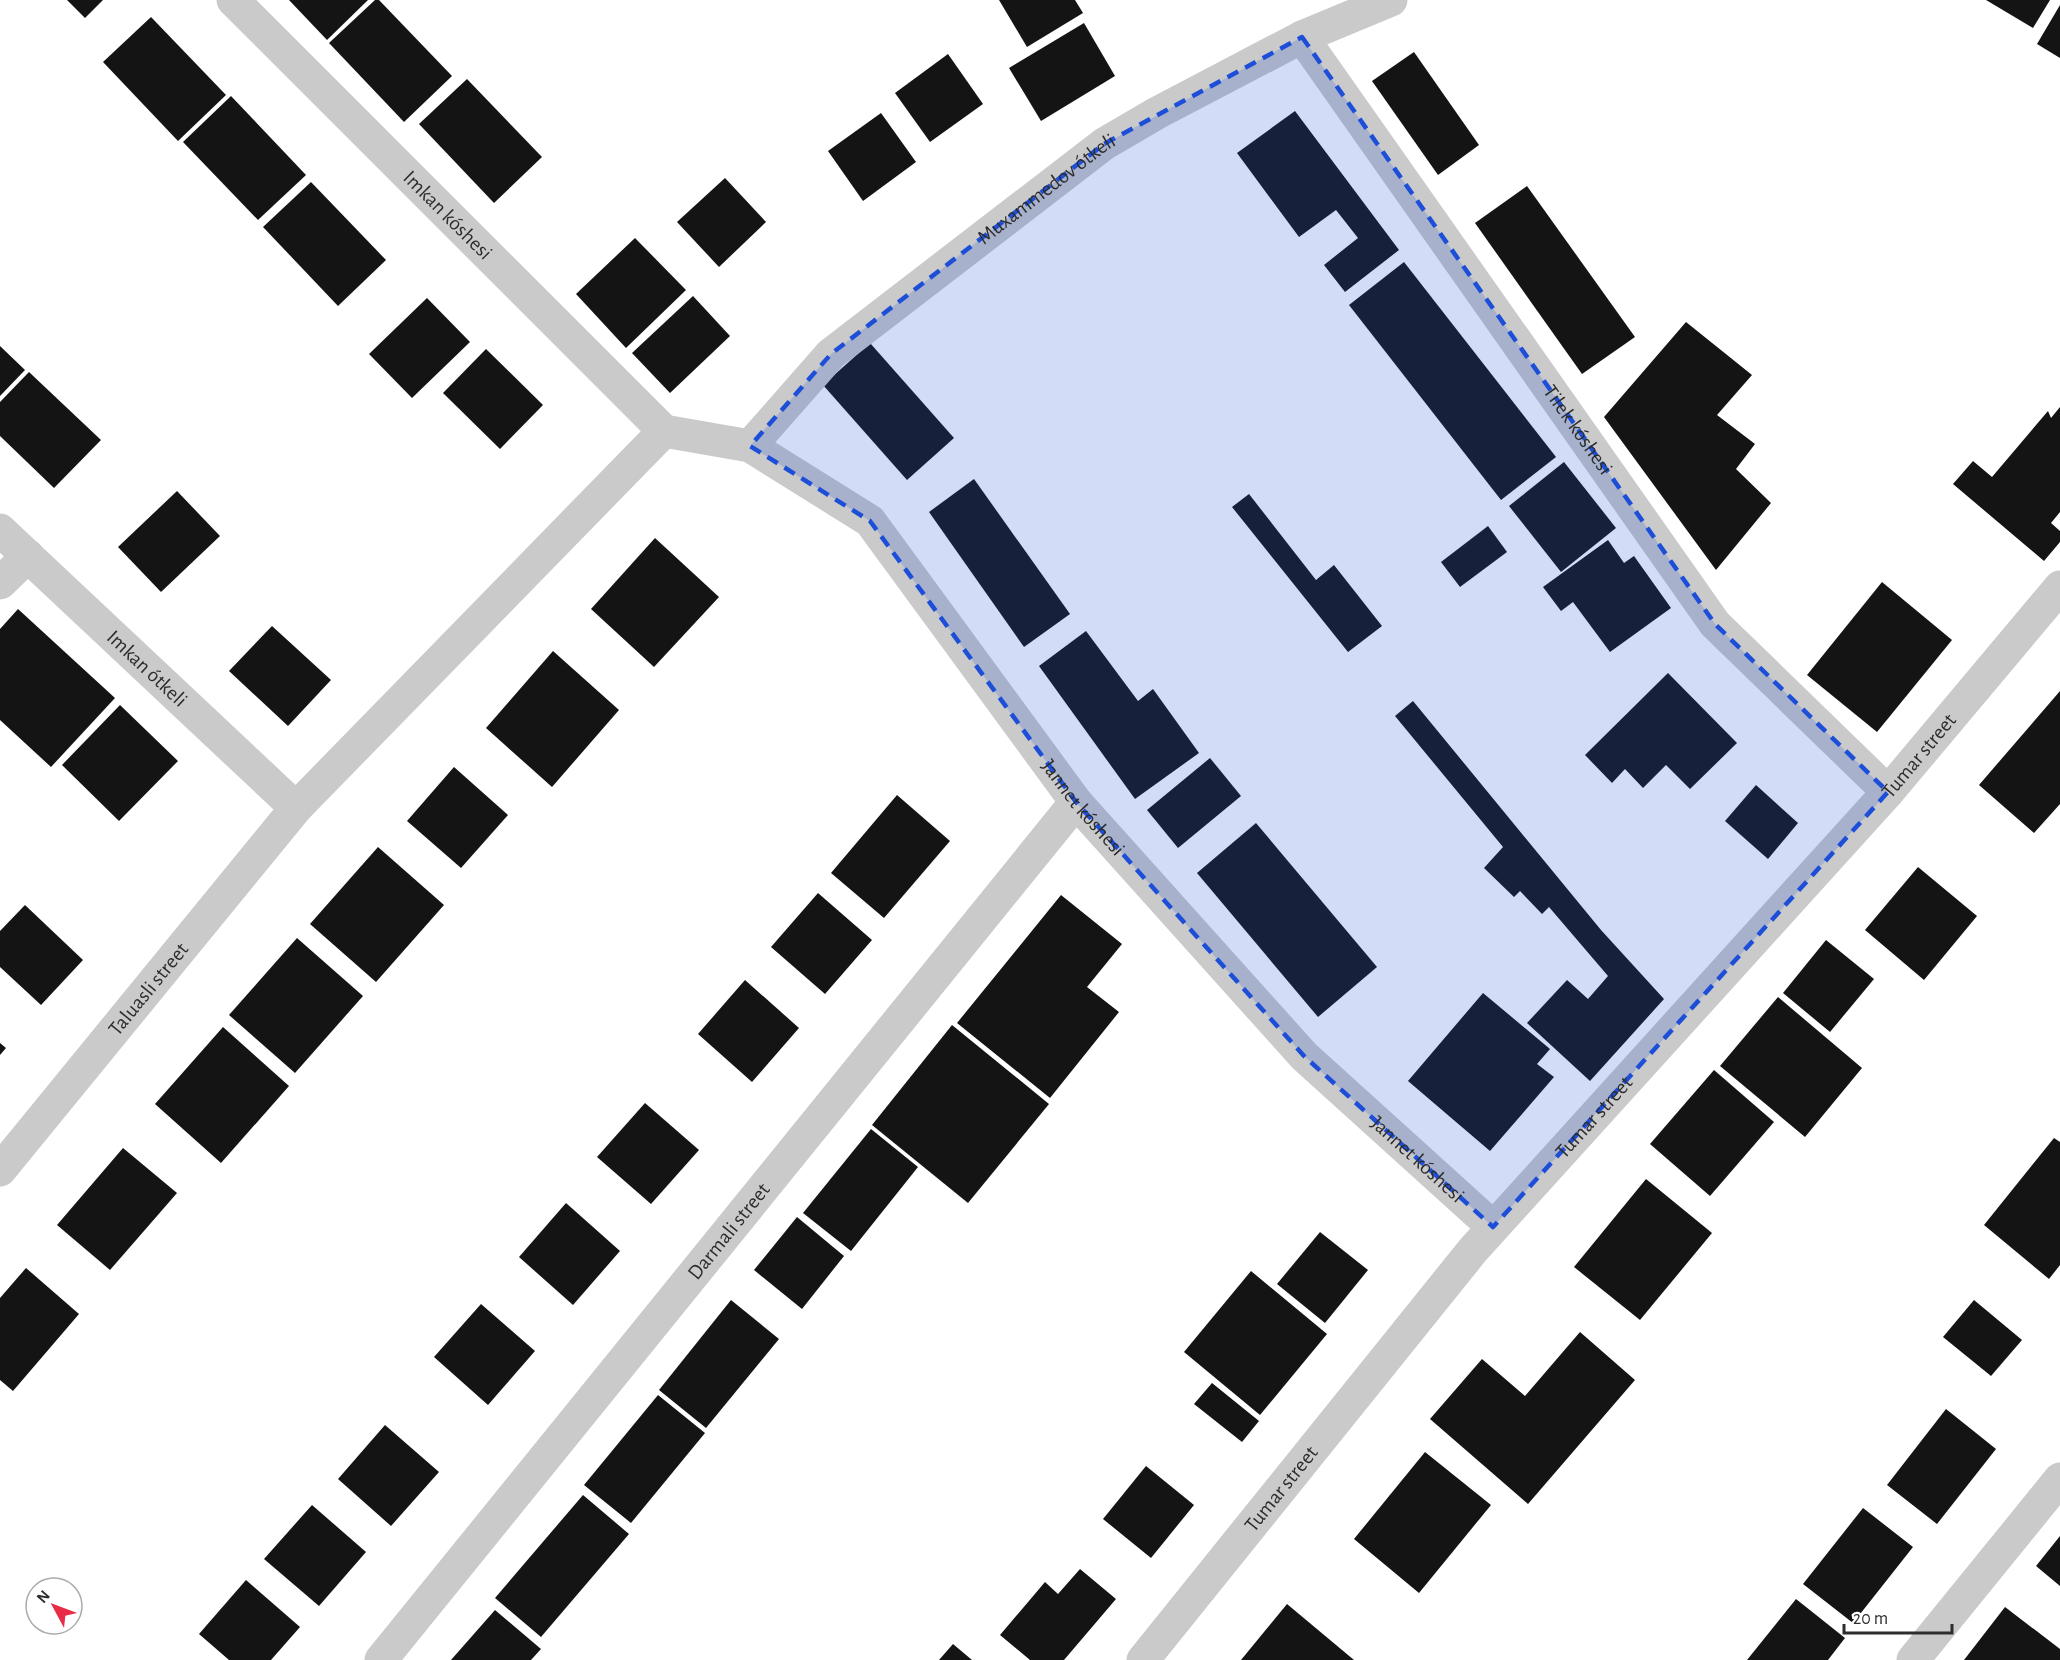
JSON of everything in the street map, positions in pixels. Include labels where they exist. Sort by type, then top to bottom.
[{"type":"street","name":"Imkan kóshesi","points":[[233,0],[664,431]]},
{"type":"street","name":"Muxammedov ótkeli","points":[[750,446],[831,354],[1104,144],[1156,112],[1302,37],[1391,0]]},
{"type":"street","name":"Tilek kóshesi","points":[[1302,37],[1715,624],[1888,792]]},
{"type":"street","name":"Jannet kóshesi","points":[[664,431],[750,446],[870,521],[1076,802],[1304,1056],[1493,1227]]},
{"type":"street","name":"Taluasli street","points":[[0,1170],[296,808],[664,431]]},
{"type":"street","name":"Imkan ótkeli","points":[[0,530],[296,808]]},
{"type":"street","points":[[0,583],[28,556]]},
{"type":"street","name":"Tumar street","points":[[1143,1660],[1473,1250],[1888,792],[2060,587]]},
{"type":"street","name":"Darmali street","points":[[381,1660],[1076,802]]},
{"type":"street","points":[[1913,1660],[2060,1479]]},
{"type":"highlighted area","points":[[1302,37],[1715,624],[1888,792],[1493,1227],[1304,1056],[1076,802],[870,521],[750,446],[831,354],[1104,144]]},
{"type":"building","points":[[67,0],[103,0],[85,18]]},
{"type":"building","points":[[289,0],[368,0],[327,40]]},
{"type":"building","points":[[375,0],[379,0],[452,76],[404,122],[329,43]]},
{"type":"building","points":[[999,0],[1075,0],[1083,13],[1027,47]]},
{"type":"building","points":[[1986,0],[2050,0],[2033,28]]},
{"type":"building","points":[[2060,5],[2060,58],[2037,44]]},
{"type":"building","points":[[151,17],[226,95],[178,141],[103,62]]},
{"type":"building","points":[[1084,23],[1115,76],[1041,121],[1009,68]]},
{"type":"building","points":[[1414,52],[1479,145],[1438,175],[1372,81]]},
{"type":"building","points":[[948,54],[983,104],[930,142],[895,93]]},
{"type":"building","points":[[467,79],[542,157],[494,203],[419,124]]},
{"type":"building","points":[[231,96],[306,175],[258,220],[183,142]]},
{"type":"building","points":[[1295,111],[1399,250],[1345,292],[1324,265],[1358,238],[1336,210],[1299,237],[1237,153]]},
{"type":"building","points":[[881,113],[916,162],[863,201],[828,151]]},
{"type":"building","points":[[725,178],[766,222],[719,267],[677,222]]},
{"type":"building","points":[[311,182],[386,260],[338,306],[263,227]]},
{"type":"building","points":[[1527,186],[1635,337],[1582,374],[1475,223]]},
{"type":"building","points":[[635,238],[686,290],[626,348],[576,294]]},
{"type":"building","points":[[1404,262],[1556,457],[1501,500],[1349,305]]},
{"type":"building","points":[[693,296],[730,336],[670,393],[632,353]]},
{"type":"building","points":[[427,298],[470,342],[412,398],[369,354]]},
{"type":"building","points":[[1686,322],[1752,375],[1717,415],[1755,444],[1736,469],[1771,503],[1716,570],[1604,417]]},
{"type":"building","points":[[870,343],[954,438],[907,480],[823,385]]},
{"type":"building","points":[[0,346],[25,370],[0,396]]},
{"type":"building","points":[[486,349],[543,405],[500,449],[443,393]]},
{"type":"building","points":[[29,372],[101,440],[54,488],[0,436],[0,402]]},
{"type":"building","points":[[2060,407],[2060,512],[2051,523],[2060,531],[2060,542],[2044,561],[1953,484],[1973,461],[1992,477],[2048,411],[2051,418]]},
{"type":"building","points":[[1564,462],[1616,528],[1561,572],[1509,506]]},
{"type":"building","points":[[974,479],[1070,614],[1024,647],[929,512]]},
{"type":"building","points":[[177,491],[220,536],[161,592],[118,547]]},
{"type":"building","points":[[1249,494],[1316,580],[1334,565],[1382,626],[1348,652],[1232,507]]},
{"type":"building","points":[[1488,526],[1507,552],[1460,587],[1441,562]]},
{"type":"building","points":[[655,538],[719,597],[654,667],[591,609]]},
{"type":"building","points":[[1608,540],[1624,563],[1634,556],[1671,608],[1610,652],[1573,602],[1561,611],[1543,587]]},
{"type":"building","points":[[1882,582],[1952,640],[1877,732],[1807,675]]},
{"type":"building","points":[[18,609],[115,698],[51,767],[0,720],[0,629]]},
{"type":"building","points":[[272,626],[331,680],[288,726],[229,671]]},
{"type":"building","points":[[1086,631],[1138,701],[1153,689],[1199,753],[1135,799],[1039,666]]},
{"type":"building","points":[[553,651],[619,710],[552,787],[486,728]]},
{"type":"building","points":[[1668,673],[1737,743],[1690,789],[1666,765],[1643,788],[1625,769],[1612,783],[1585,755]]},
{"type":"building","points":[[2060,691],[2060,804],[2034,833],[1979,785]]},
{"type":"building","points":[[1413,701],[1601,930],[1664,999],[1590,1081],[1527,1023],[1567,980],[1588,999],[1608,976],[1549,907],[1542,914],[1520,891],[1514,897],[1484,868],[1503,847],[1395,716]]},
{"type":"building","points":[[120,705],[178,761],[119,821],[62,765]]},
{"type":"building","points":[[1210,758],[1241,796],[1178,848],[1147,810]]},
{"type":"building","points":[[454,767],[508,815],[461,868],[407,821]]},
{"type":"building","points":[[1756,785],[1798,823],[1768,859],[1725,821]]},
{"type":"building","points":[[897,795],[950,841],[884,918],[831,873]]},
{"type":"building","points":[[1256,823],[1377,967],[1318,1017],[1197,873]]},
{"type":"building","points":[[378,847],[444,905],[376,982],[310,924]]},
{"type":"building","points":[[1918,867],[1977,916],[1924,980],[1865,930]]},
{"type":"building","points":[[818,893],[872,940],[825,994],[771,947]]},
{"type":"building","points":[[1061,895],[1122,944],[1087,987],[1119,1012],[1050,1098],[957,1023]]},
{"type":"building","points":[[25,905],[83,960],[41,1005],[0,967],[0,931]]},
{"type":"building","points":[[297,938],[363,996],[295,1073],[229,1015]]},
{"type":"building","points":[[1826,940],[1874,979],[1830,1032],[1783,993]]},
{"type":"building","points":[[745,980],[799,1028],[752,1082],[698,1034]]},
{"type":"building","points":[[1483,993],[1550,1049],[1537,1064],[1554,1077],[1490,1151],[1408,1081]]},
{"type":"building","points":[[1778,997],[1862,1068],[1805,1137],[1720,1066]]},
{"type":"building","points":[[952,1025],[1049,1104],[968,1203],[872,1125]]},
{"type":"building","points":[[223,1027],[289,1086],[221,1163],[155,1104]]},
{"type":"building","points":[[0,1043],[6,1048],[0,1055]]},
{"type":"building","points":[[1714,1070],[1774,1122],[1710,1196],[1650,1144]]},
{"type":"building","points":[[645,1103],[699,1150],[651,1204],[597,1157]]},
{"type":"building","points":[[871,1129],[918,1167],[851,1251],[803,1213]]},
{"type":"building","points":[[2054,1138],[2060,1142],[2060,1265],[2049,1279],[1984,1225]]},
{"type":"building","points":[[123,1148],[177,1193],[110,1270],[57,1225]]},
{"type":"building","points":[[1646,1179],[1712,1233],[1640,1320],[1574,1267]]},
{"type":"building","points":[[566,1203],[620,1251],[573,1305],[519,1257]]},
{"type":"building","points":[[797,1217],[844,1256],[802,1309],[754,1270]]},
{"type":"building","points":[[1320,1232],[1368,1270],[1325,1323],[1277,1284]]},
{"type":"building","points":[[26,1268],[79,1314],[13,1391],[0,1380],[0,1298]]},
{"type":"building","points":[[1251,1271],[1327,1334],[1260,1415],[1184,1352]]},
{"type":"building","points":[[731,1300],[779,1339],[706,1428],[659,1390]]},
{"type":"building","points":[[1974,1300],[2022,1340],[1991,1376],[1943,1337]]},
{"type":"building","points":[[481,1304],[535,1351],[488,1405],[434,1357]]},
{"type":"building","points":[[1580,1332],[1635,1380],[1528,1504],[1430,1419],[1482,1359],[1525,1396]]},
{"type":"building","points":[[1212,1383],[1259,1421],[1242,1442],[1194,1404]]},
{"type":"building","points":[[658,1395],[705,1433],[631,1523],[584,1485]]},
{"type":"building","points":[[1946,1409],[1996,1449],[1937,1524],[1887,1485]]},
{"type":"building","points":[[385,1425],[439,1472],[391,1526],[338,1479]]},
{"type":"building","points":[[1425,1452],[1491,1505],[1419,1593],[1354,1539]]},
{"type":"building","points":[[1146,1466],[1194,1505],[1151,1558],[1103,1519]]},
{"type":"building","points":[[583,1495],[629,1534],[541,1637],[495,1598]]},
{"type":"building","points":[[312,1505],[366,1552],[319,1606],[264,1559]]},
{"type":"building","points":[[1863,1508],[1913,1547],[1853,1623],[1803,1584]]},
{"type":"building","points":[[2060,1536],[2060,1586],[2036,1566]]},
{"type":"building","points":[[1080,1569],[1116,1599],[1064,1660],[1030,1660],[1000,1635],[1045,1582],[1058,1594]]},
{"type":"building","points":[[246,1580],[300,1627],[271,1660],[229,1660],[199,1634]]},
{"type":"building","points":[[1796,1599],[1845,1638],[1828,1660],[1747,1660]]},
{"type":"building","points":[[1287,1604],[1354,1660],[1241,1660]]},
{"type":"building","points":[[2005,1607],[2060,1649],[2060,1660],[1964,1660]]},
{"type":"building","points":[[495,1610],[541,1649],[531,1660],[451,1660]]},
{"type":"building","points":[[953,1644],[972,1660],[939,1660]]}]
